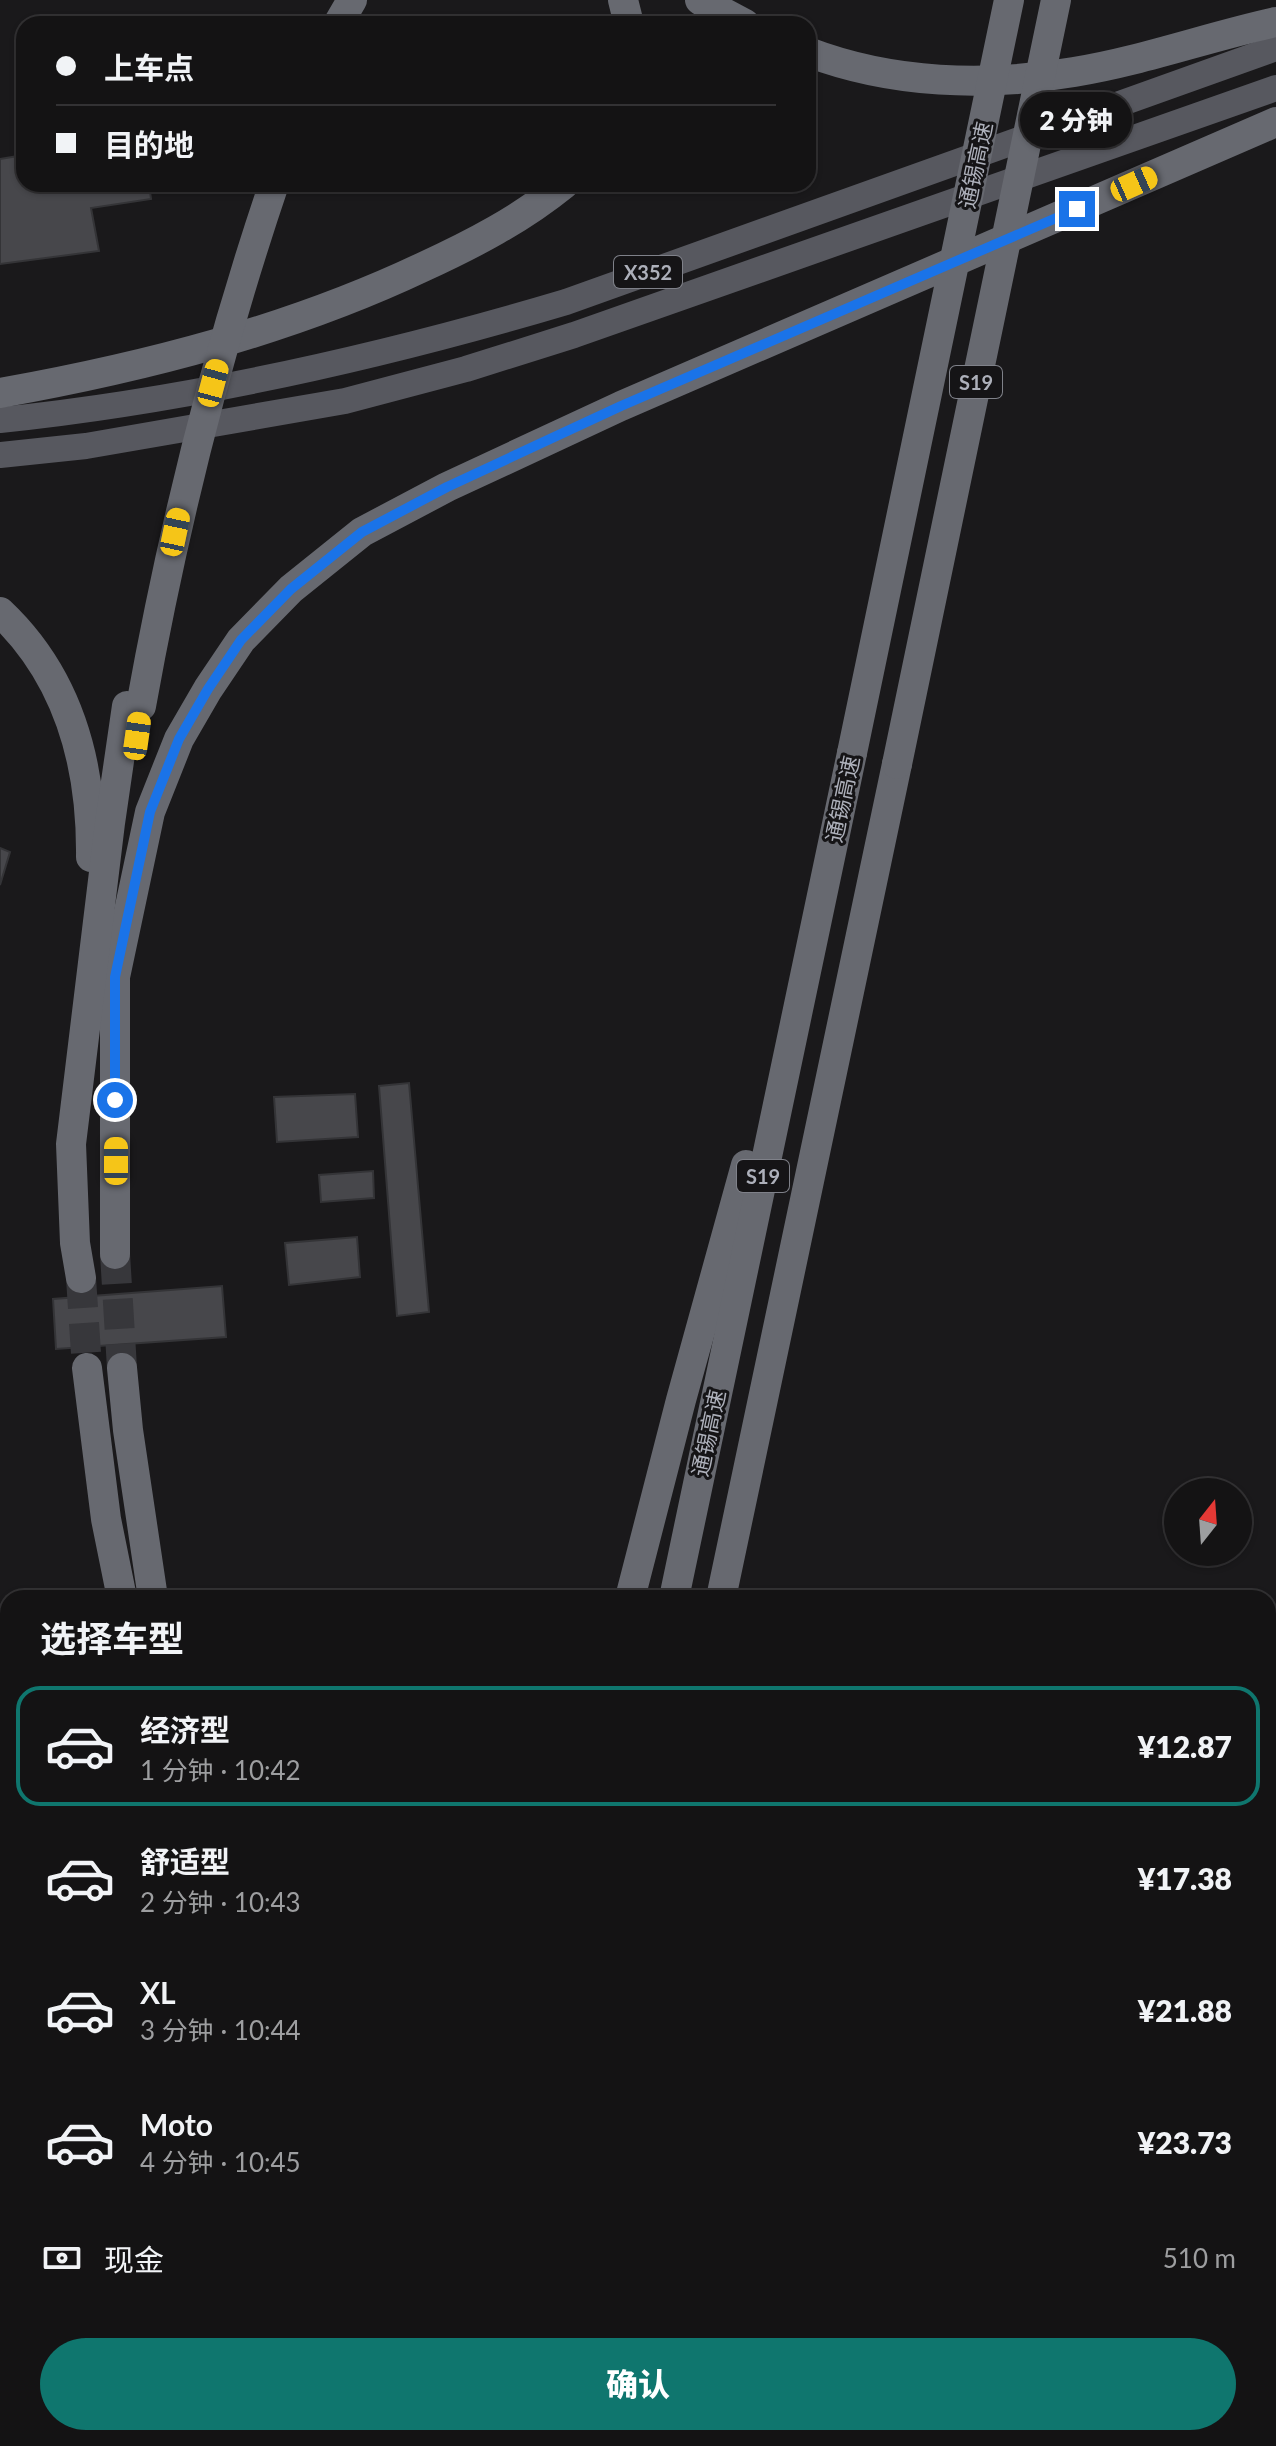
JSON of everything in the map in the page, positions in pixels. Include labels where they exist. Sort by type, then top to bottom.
[{"type":"highway","points":[[700,0],[730,16]]},
{"type":"highway","name":"通锡高速","points":[[676,1590],[1009,0]]},
{"type":"highway","name":"通锡高速","points":[[723,1590],[1056,0]]},
{"type":"highway","points":[[816,55],[834,62],[939,81],[1018,79],[1075,72],[1276,22]]},
{"type":"highway","points":[[102,980],[150,812],[179,739],[208,689],[241,640],[291,589],[362,532],[447,487],[621,406],[1276,122]]},
{"type":"highway","points":[[81,1278],[75,1243],[71,1144],[102,980],[134,706],[141,615],[163,501],[225,277],[253,192]]},
{"type":"highway","points":[[134,706],[181,503],[237,294],[271,192]]},
{"type":"highway","points":[[0,393],[105,374],[258,331],[376,289],[470,245],[535,208],[554,192]]},
{"type":"highway","points":[[0,612],[40,659],[70,713],[85,769],[102,980],[115,1254]]},
{"type":"highway","points":[[632,1590],[681,1400],[815,929]]},
{"type":"highway","points":[[87,1368],[106,1519],[120,1590]]},
{"type":"highway","points":[[122,1368],[152,1590]]},
{"type":"main road","name":"X352","points":[[0,420],[82,411],[334,365],[458,334],[566,302],[1276,48]]},
{"type":"main road","name":"X352","points":[[0,455],[86,446],[345,401],[466,369],[574,335],[1276,88]]},
{"type":"building","points":[[16,156],[16,192],[150,192],[151,199],[91,208],[99,251],[0,264],[0,159]]},
{"type":"building","points":[[0,848],[10,852],[0,885]]},
{"type":"building","points":[[409,1083],[429,1312],[397,1316],[379,1086]]},
{"type":"building","points":[[355,1094],[358,1137],[277,1142],[274,1097]]},
{"type":"building","points":[[373,1171],[374,1198],[321,1202],[319,1175]]},
{"type":"building","points":[[357,1237],[360,1277],[289,1285],[285,1243]]},
{"type":"building","points":[[222,1286],[226,1337],[56,1349],[53,1299]]},
{"type":"tunnel","points":[[115,1254],[122,1368]]},
{"type":"tunnel","points":[[81,1278],[87,1368]]},
{"type":"route","points":[[115,1100],[115,977],[150,812],[179,739],[208,689],[241,640],[291,589],[362,532],[447,487],[621,406],[1077,209]]}]
